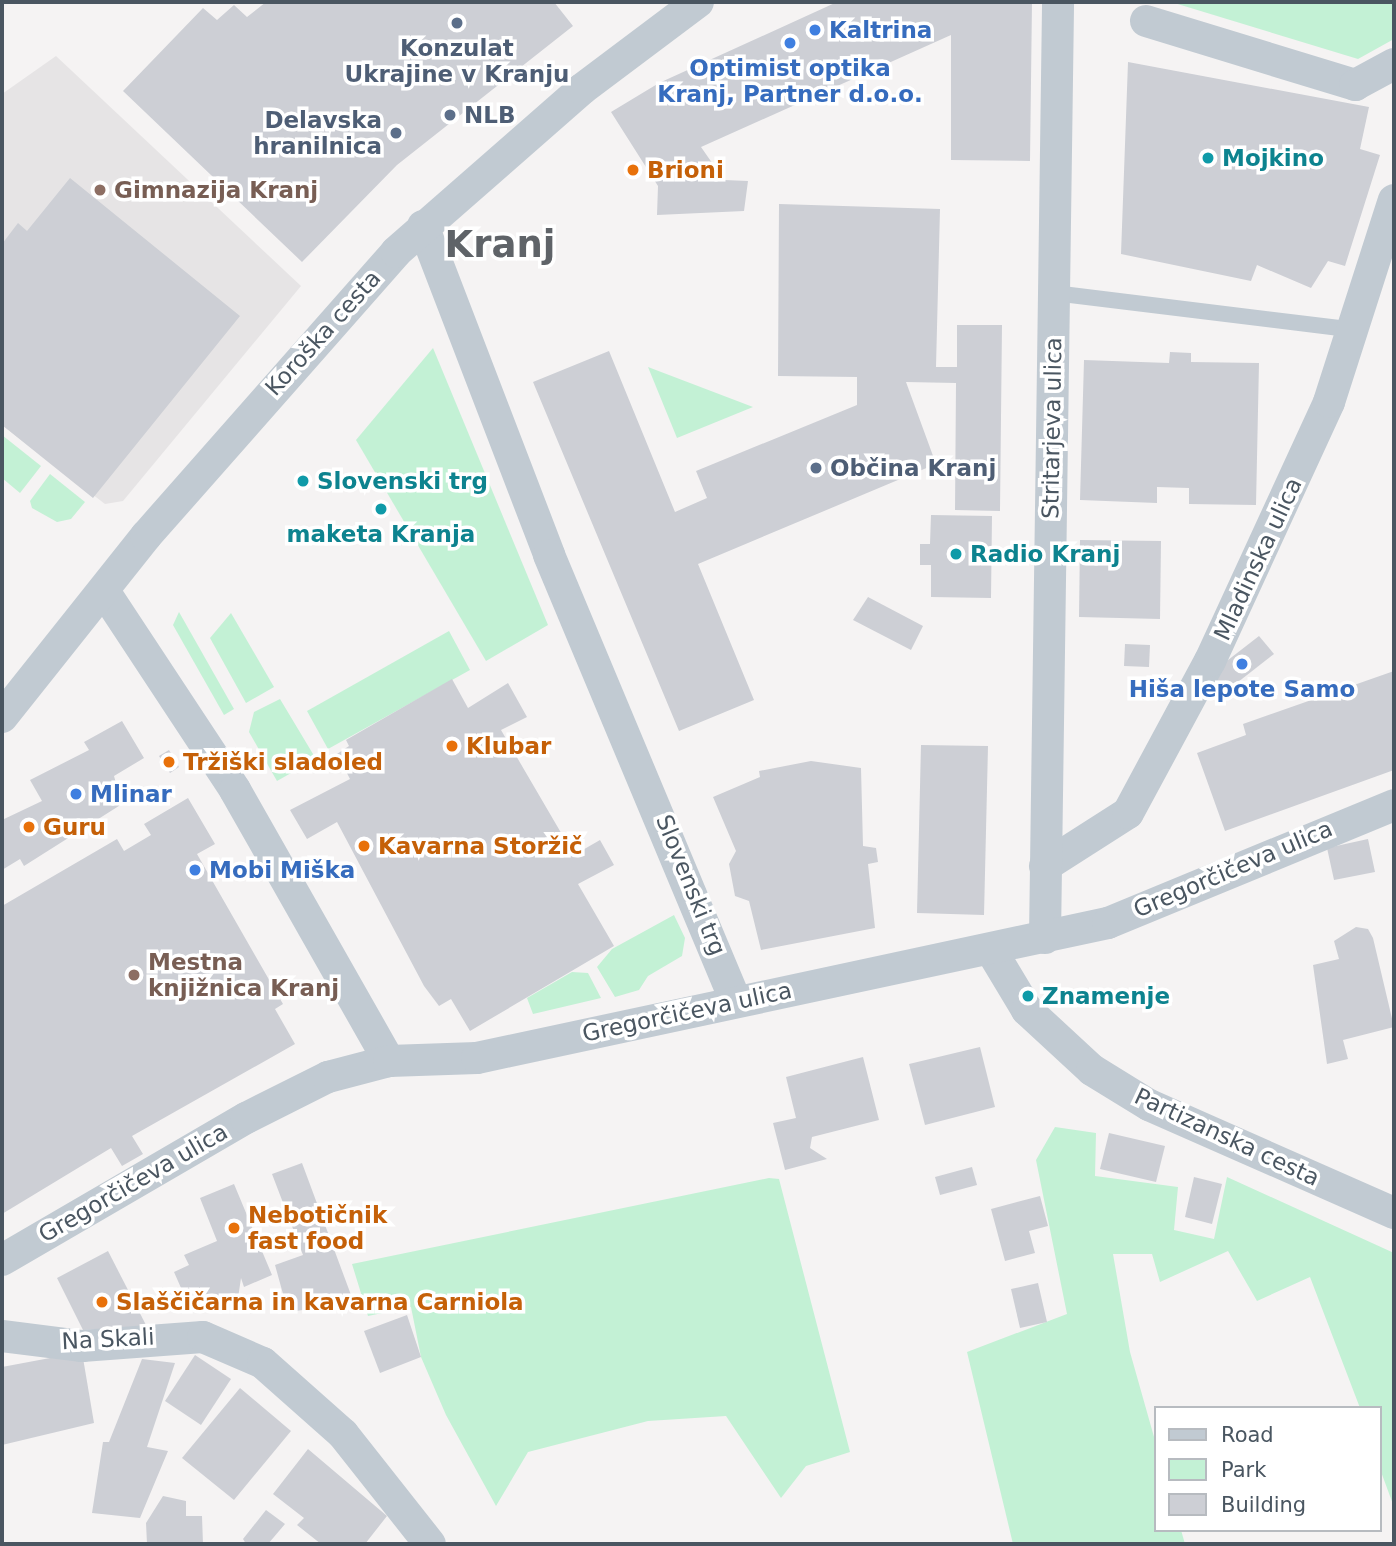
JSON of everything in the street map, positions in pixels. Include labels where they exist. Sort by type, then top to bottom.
[{"type":"street","name":"Koroška cesta","points":[[2,717],[307,348],[423,226],[582,89],[698,2]]},
{"type":"street","name":"Stritarjeva ulica","points":[[1045,938],[1058,2]]},
{"type":"street","points":[[1146,21],[1355,85],[1394,64]]},
{"type":"street","name":"Mladinska ulica","points":[[1045,866],[1128,813],[1288,500],[1354,330],[1394,200]]},
{"type":"street","name":"Slovenski trg","points":[[423,226],[549,555],[655,795],[736,1001]]},
{"type":"street","points":[[104,591],[235,790],[389,1061]]},
{"type":"street","name":"Gregorčičeva ulica","points":[[2,1260],[328,1077],[389,1061],[477,1058],[1108,923],[1394,805]]},
{"type":"street","name":"Partizanska cesta","points":[[990,950],[1027,1010],[1091,1070],[1149,1105],[1394,1213]]},
{"type":"street","name":"Na Skali","points":[[2,1336],[82,1346],[173,1336],[203,1337],[263,1363],[343,1434],[430,1544]]},
{"type":"lane","points":[[1054,293],[1354,330]]},
{"type":"shaded area","name":"Gimnazija Kranj","points":[[56,56],[301,286],[123,501],[105,504],[2,425],[2,94]]},
{"type":"green space","points":[[1171,2],[1394,2],[1394,39],[1358,59]]},
{"type":"green space","points":[[433,348],[548,625],[486,661],[356,440]]},
{"type":"green space","points":[[648,367],[753,407],[677,438]]},
{"type":"green space","points":[[2,435],[41,466],[20,493],[2,478]]},
{"type":"green space","points":[[50,474],[85,502],[71,519],[57,522],[32,508],[30,501]]},
{"type":"green space","points":[[179,612],[234,709],[224,715],[173,625]]},
{"type":"green space","points":[[231,613],[274,687],[246,703],[210,638]]},
{"type":"green space","points":[[449,631],[470,670],[328,749],[307,711]]},
{"type":"green space","points":[[280,699],[316,759],[277,781],[249,732],[254,712]]},
{"type":"green space","points":[[674,915],[685,938],[682,956],[648,976],[639,990],[615,997],[597,967],[612,949]]},
{"type":"green space","points":[[572,972],[588,973],[601,998],[533,1014],[527,998]]},
{"type":"green space","points":[[1055,1127],[1096,1133],[1095,1176],[1178,1187],[1174,1230],[1214,1239],[1227,1177],[1394,1253],[1394,1507],[1382,1474],[1382,1406],[1359,1406],[1310,1277],[1257,1301],[1228,1251],[1160,1282],[1152,1254],[1113,1254],[1130,1352],[1154,1437],[1154,1532],[1182,1532],[1185,1544],[1013,1544],[967,1352],[1067,1314],[1036,1160]]},
{"type":"green space","points":[[769,1178],[779,1179],[850,1452],[806,1466],[781,1498],[726,1416],[648,1421],[528,1452],[496,1506],[446,1415],[421,1357],[411,1307],[368,1316],[352,1264]]},
{"type":"building","points":[[266,2],[554,2],[573,26],[397,165],[302,262],[123,91],[203,8],[217,20],[234,5],[247,17]]},
{"type":"building","points":[[837,2],[1032,2],[1030,161],[951,160],[951,35],[701,147],[724,180],[748,181],[744,211],[657,215],[658,186],[611,112],[659,83]]},
{"type":"building","points":[[1128,62],[1369,107],[1360,149],[1380,155],[1345,266],[1328,261],[1311,288],[1257,265],[1251,281],[1121,254]]},
{"type":"building","points":[[70,178],[240,316],[93,498],[2,425],[2,244],[18,223],[27,231]]},
{"type":"building","name":"Občina Kranj","points":[[779,204],[940,209],[936,367],[957,367],[957,325],[1002,325],[1000,511],[955,510],[956,383],[906,382],[936,464],[698,564],[754,700],[679,731],[533,382],[609,351],[675,512],[707,498],[696,471],[857,405],[857,377],[778,376]]},
{"type":"building","points":[[1170,352],[1191,353],[1191,362],[1259,363],[1256,505],[1189,504],[1189,488],[1157,487],[1157,503],[1080,500],[1084,360],[1169,363]]},
{"type":"building","name":"Radio Kranj","points":[[931,515],[992,516],[991,598],[931,597],[931,565],[920,565],[920,544],[930,544]]},
{"type":"building","points":[[1080,540],[1161,541],[1160,619],[1079,617]]},
{"type":"building","points":[[868,597],[923,626],[911,650],[853,620]]},
{"type":"building","name":"Hiša lepote Samo","points":[[1259,636],[1274,654],[1224,693],[1210,674]]},
{"type":"building","points":[[1125,644],[1150,645],[1149,667],[1124,666]]},
{"type":"building","points":[[1394,671],[1394,770],[1225,831],[1197,753],[1246,735],[1243,724]]},
{"type":"building","points":[[452,679],[468,708],[508,683],[527,717],[501,730],[574,855],[600,840],[614,865],[578,884],[614,946],[470,1031],[451,999],[439,1006],[424,986],[337,822],[307,839],[290,810],[350,779],[337,754],[349,746],[346,740]]},
{"type":"building","points":[[122,721],[144,758],[114,776],[122,804],[24,866],[20,859],[2,870],[2,820],[42,801],[30,780],[89,750],[84,742]]},
{"type":"building","points":[[921,745],[988,746],[984,915],[917,913]]},
{"type":"building","name":"Tržiški sladoled","points":[[169,750],[179,767],[170,773],[159,756]]},
{"type":"building","points":[[811,761],[861,768],[863,846],[876,848],[878,862],[868,864],[875,928],[761,950],[749,901],[735,896],[729,864],[736,851],[713,797],[760,777],[759,771]]},
{"type":"building","name":"Mestna knjižnica Kranj","points":[[188,798],[215,844],[197,854],[283,1004],[275,1009],[295,1044],[132,1136],[143,1154],[122,1166],[111,1148],[2,1214],[2,906],[117,839],[124,851],[151,835],[144,824]]},
{"type":"building","points":[[1368,839],[1375,872],[1334,880],[1327,848]]},
{"type":"building","points":[[1356,927],[1368,929],[1373,938],[1394,1027],[1343,1040],[1348,1059],[1327,1064],[1313,965],[1339,959],[1334,941]]},
{"type":"building","points":[[980,1047],[995,1107],[925,1125],[909,1064]]},
{"type":"building","points":[[863,1057],[879,1120],[812,1137],[810,1148],[827,1159],[785,1170],[773,1123],[796,1118],[786,1077]]},
{"type":"building","points":[[1109,1133],[1165,1146],[1156,1182],[1100,1169]]},
{"type":"building","points":[[302,1163],[354,1303],[288,1312],[275,1265],[303,1255],[272,1174]]},
{"type":"building","points":[[972,1167],[977,1185],[940,1195],[935,1177]]},
{"type":"building","points":[[1194,1177],[1222,1184],[1212,1224],[1185,1217]]},
{"type":"building","points":[[234,1184],[272,1275],[244,1287],[241,1278],[237,1305],[185,1297],[174,1272],[189,1265],[184,1255],[217,1241],[200,1198]]},
{"type":"building","points":[[1040,1196],[1048,1226],[1029,1231],[1035,1253],[1005,1261],[991,1209]]},
{"type":"building","name":"Slaščičarna in kavarna Carniola","points":[[108,1251],[147,1327],[83,1330],[57,1278]]},
{"type":"building","points":[[1038,1283],[1047,1322],[1020,1328],[1011,1289]]},
{"type":"building","points":[[407,1315],[421,1357],[380,1373],[364,1331]]},
{"type":"building","points":[[82,1352],[94,1423],[2,1445],[2,1367]]},
{"type":"building","points":[[195,1355],[231,1379],[201,1425],[165,1401]]},
{"type":"building","points":[[142,1359],[175,1363],[147,1447],[168,1451],[140,1518],[92,1513],[103,1442],[109,1442]]},
{"type":"building","points":[[240,1388],[291,1431],[234,1500],[182,1458]]},
{"type":"building","points":[[308,1449],[387,1516],[365,1544],[321,1544],[297,1525],[304,1518],[273,1494]]},
{"type":"building","points":[[163,1496],[186,1501],[186,1516],[202,1516],[203,1544],[147,1544],[146,1523]]},
{"type":"building","points":[[266,1510],[285,1524],[268,1544],[246,1544],[243,1539]]},
{"type":"place","name":"Konzulat Ukrajine v Kranju","points":[[457,23]]},
{"type":"place","name":"Kaltrina","points":[[815,30]]},
{"type":"place","name":"Optimist optika Kranj, Partner d.o.o.","points":[[790,43]]},
{"type":"place","name":"NLB","points":[[450,115]]},
{"type":"place","name":"Delavska hranilnica","points":[[396,133]]},
{"type":"place","name":"Mojkino","points":[[1208,158]]},
{"type":"place","name":"Brioni","points":[[633,170]]},
{"type":"place","name":"Gimnazija Kranj","points":[[100,190]]},
{"type":"place","name":"Občina Kranj","points":[[816,468]]},
{"type":"place","name":"Slovenski trg","points":[[303,481]]},
{"type":"place","name":"maketa Kranja","points":[[381,509]]},
{"type":"place","name":"Radio Kranj","points":[[956,554]]},
{"type":"place","name":"Hiša lepote Samo","points":[[1242,664]]},
{"type":"place","name":"Klubar","points":[[452,746]]},
{"type":"place","name":"Tržiški sladoled","points":[[169,762]]},
{"type":"place","name":"Mlinar","points":[[76,794]]},
{"type":"place","name":"Guru","points":[[29,827]]},
{"type":"place","name":"Kavarna Storžič","points":[[364,846]]},
{"type":"place","name":"Mobi Miška","points":[[195,870]]},
{"type":"place","name":"Mestna knjižnica Kranj","points":[[134,975]]},
{"type":"place","name":"Znamenje","points":[[1028,996]]},
{"type":"place","name":"Nebotičnik fast food","points":[[234,1228]]},
{"type":"place","name":"Slaščičarna in kavarna Carniola","points":[[102,1302]]},
{"type":"district","name":"Kranj","points":[[500,245]]}]
